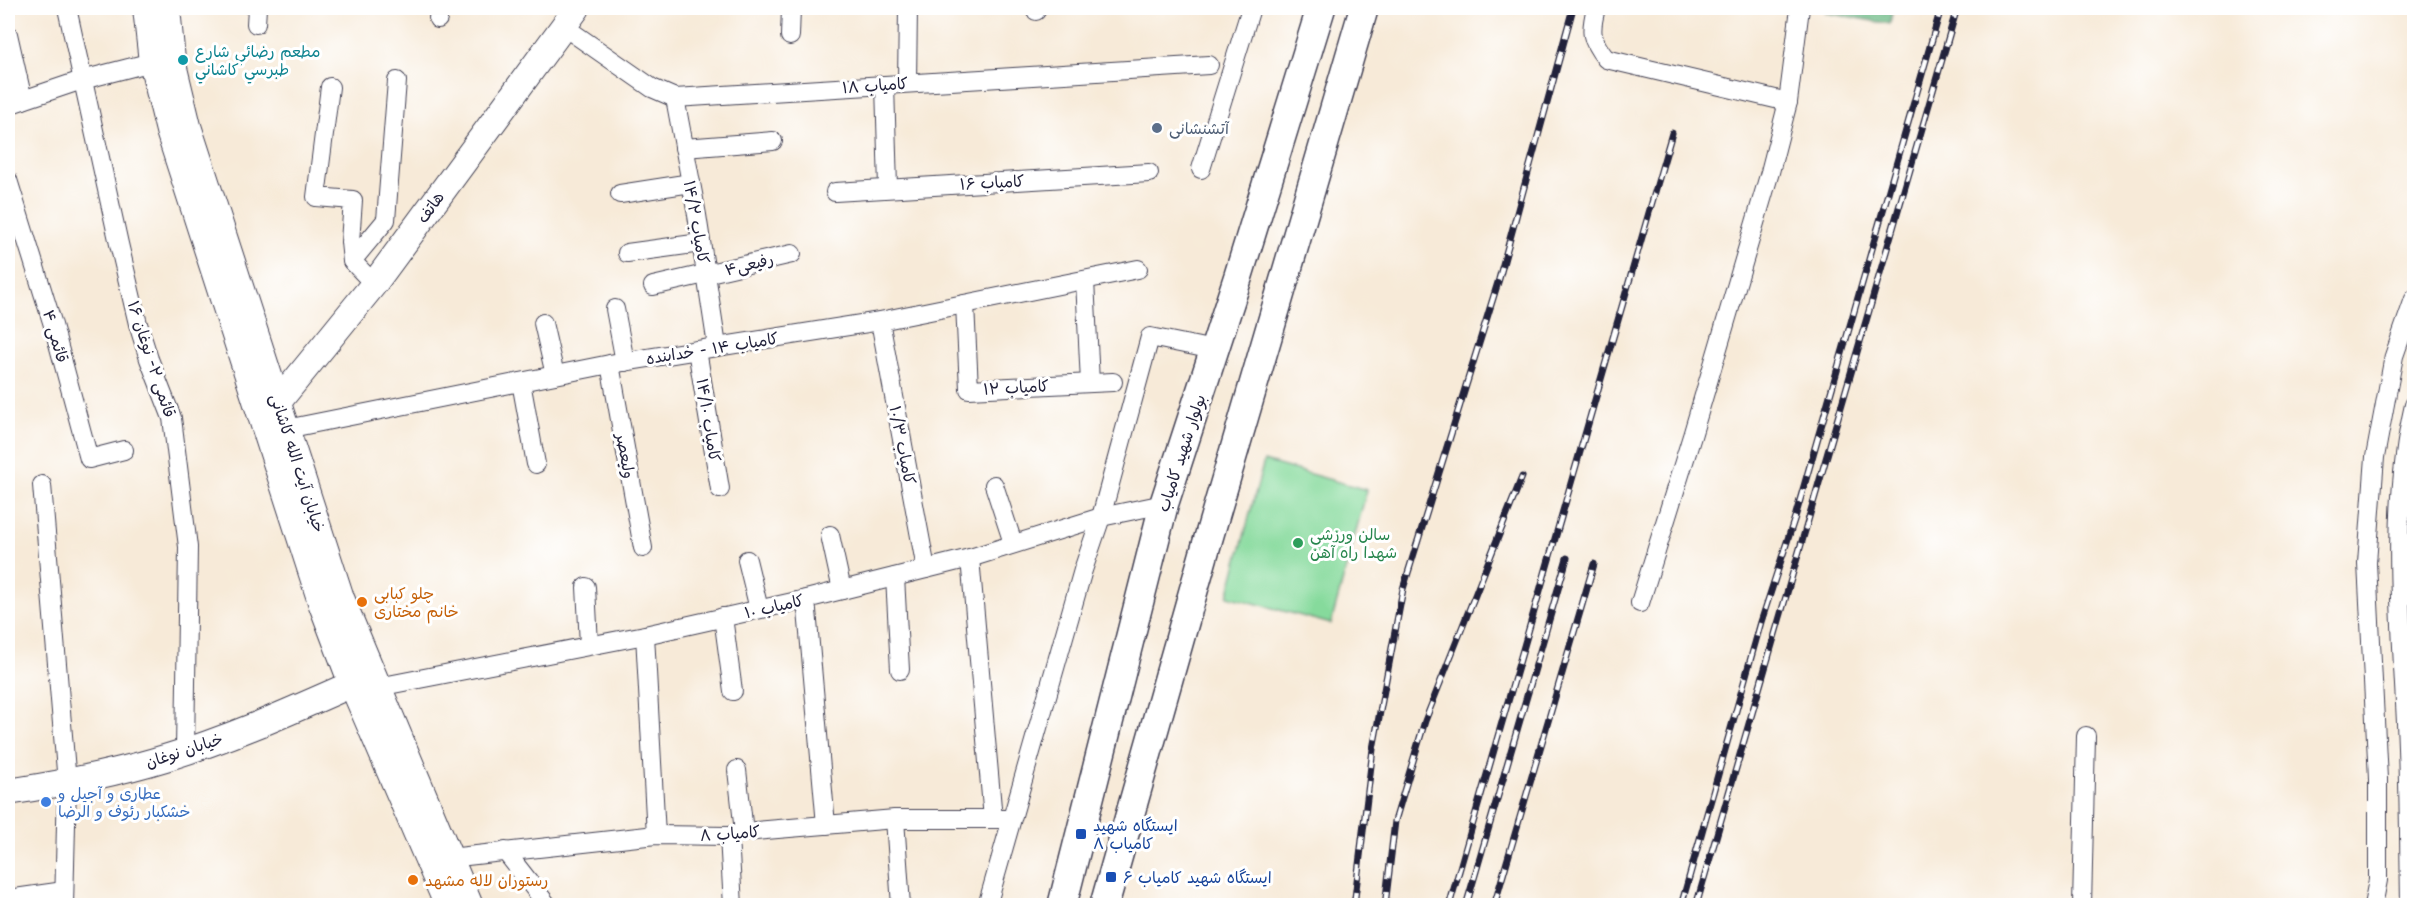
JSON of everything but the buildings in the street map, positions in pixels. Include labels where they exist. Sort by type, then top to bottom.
[{"type":"main road","name":"خیابان آیت الله کاشانی","points":[[147,8],[152,62],[169,131],[268,405],[286,429],[341,598],[470,906]]},
{"type":"main road","name":"خیابان آیت الله کاشانی","points":[[167,8],[172,60],[188,126],[268,405],[322,605],[352,684],[448,906]]},
{"type":"main road","points":[[1104,906],[1208,538],[1361,17],[1321,11]]},
{"type":"main road","name":"بولوار شهید کامیاب","points":[[1062,906],[1164,504],[1321,11]]},
{"type":"main road","name":"هاتف","points":[[268,405],[374,284],[570,17]]},
{"type":"main road","name":"خیابان نوغان","points":[[8,792],[67,783],[185,751],[290,712],[352,684]]},
{"type":"street","name":"قائمی ۲- نوغان ۱۶","points":[[67,8],[138,324],[172,418],[188,547],[185,751]]},
{"type":"street","points":[[790,36],[791,8]]},
{"type":"street","points":[[908,8],[908,84]]},
{"type":"street","points":[[1201,169],[1251,8]]},
{"type":"street","points":[[1596,8],[1591,28],[1598,49],[1606,59],[1788,102]]},
{"type":"street","points":[[1640,603],[1696,425],[1770,172],[1788,102],[1800,8]]},
{"type":"street","points":[[570,17],[652,87],[675,98]]},
{"type":"street","points":[[8,34],[15,103],[82,80],[152,62]]},
{"type":"street","name":"کامیاب ۱۸","points":[[675,98],[1209,64]]},
{"type":"street","points":[[352,261],[386,220],[397,81]]},
{"type":"street","points":[[885,85],[888,189]]},
{"type":"street","points":[[330,87],[316,197],[353,200],[350,242],[352,261],[374,284]]},
{"type":"street","name":"کامیاب ۱۴/۲","points":[[675,98],[717,346]]},
{"type":"street","points":[[684,148],[773,141]]},
{"type":"street","name":"کامیاب ۱۶","points":[[835,192],[1149,173]]},
{"type":"street","name":"قائمی ۴","points":[[8,180],[53,325],[89,459],[124,450]]},
{"type":"street","points":[[620,194],[691,183]]},
{"type":"street","points":[[627,253],[701,243]]},
{"type":"street","name":"رفیعی۴","points":[[653,286],[792,254]]},
{"type":"street","name":"کامیاب ۱۴ - خدابنده","points":[[286,429],[617,363],[880,321],[1138,268]]},
{"type":"street","points":[[1085,280],[1090,383]]},
{"type":"street","points":[[2373,906],[2378,880],[2378,779],[2367,563],[2375,457],[2394,356],[2415,299]]},
{"type":"street","name":"کامیاب ۱۲","points":[[965,304],[969,389],[1113,382]]},
{"type":"street","name":"ولیعصر","points":[[615,309],[617,363],[643,548]]},
{"type":"street","name":"کامیاب ۱۰/۳","points":[[880,321],[926,569]]},
{"type":"street","points":[[543,323],[555,375]]},
{"type":"street","points":[[987,906],[1002,819],[1101,517],[1150,337],[1214,350]]},
{"type":"street","name":"کامیاب ۱۴/۱۰","points":[[697,350],[720,489]]},
{"type":"street","points":[[521,382],[536,464]]},
{"type":"street","points":[[2410,906],[2407,735],[2399,541],[2403,483],[2415,405]]},
{"type":"street","points":[[994,485],[1013,543]]},
{"type":"street","points":[[8,899],[64,898],[67,783],[42,486]]},
{"type":"street","name":"کامیاب ۱۰","points":[[378,687],[645,635],[806,599],[970,558],[1101,517],[1164,504]]},
{"type":"street","points":[[830,535],[842,590]]},
{"type":"street","points":[[970,558],[1002,819]]},
{"type":"street","points":[[747,560],[759,609]]},
{"type":"street","points":[[895,577],[900,670]]},
{"type":"street","points":[[586,587],[590,645]]},
{"type":"street","points":[[806,599],[826,825]]},
{"type":"street","points":[[723,617],[733,691]]},
{"type":"street","points":[[645,635],[656,835]]},
{"type":"street","points":[[2082,906],[2086,736]]},
{"type":"street","points":[[733,906],[737,834],[737,770]]},
{"type":"street","points":[[894,819],[901,906]]},
{"type":"street","name":"کامیاب ۸","points":[[449,858],[656,835],[737,834],[894,819],[1002,819]]},
{"type":"street","points":[[505,851],[548,906]]},
{"type":"green space","points":[[1827,8],[1893,8],[1890,24],[1826,13]]},
{"type":"green space","name":"سالن ورزشی شهدا راه آهن","points":[[1264,461],[1367,490],[1331,624],[1228,596]]},
{"type":"railway","points":[[1354,906],[1373,749],[1403,589],[1499,279],[1573,8]]},
{"type":"railway","points":[[1681,906],[1761,622],[1796,514],[1941,8]]},
{"type":"railway","points":[[1696,906],[1957,8]]},
{"type":"railway","points":[[1449,906],[1672,133]]},
{"type":"railway","points":[[1385,906],[1395,821],[1425,721],[1522,477]]},
{"type":"railway","points":[[1466,906],[1567,558]]},
{"type":"railway","points":[[1494,906],[1594,564]]},
{"type":"place","name":"مطعم رضائي شارع طبرسي كاشاني","points":[[183,60]]},
{"type":"place","name":"آتشنشانی","points":[[1157,128]]},
{"type":"place","name":"سالن ورزشی شهدا راه آهن","points":[[1298,543]]},
{"type":"place","name":"چلو کبابی خانم مختاری","points":[[362,602]]},
{"type":"place","name":"عطاری و آجیل و خشکبار رئوف و الرضا","points":[[46,802]]},
{"type":"place","name":"ایستگاه شهید کامیاب ۸","points":[[1081,834]]},
{"type":"place","name":"ایستگاه شهید کامیاب ۶","points":[[1111,877]]},
{"type":"place","name":"رستوران لاله مشهد","points":[[413,880]]}]
